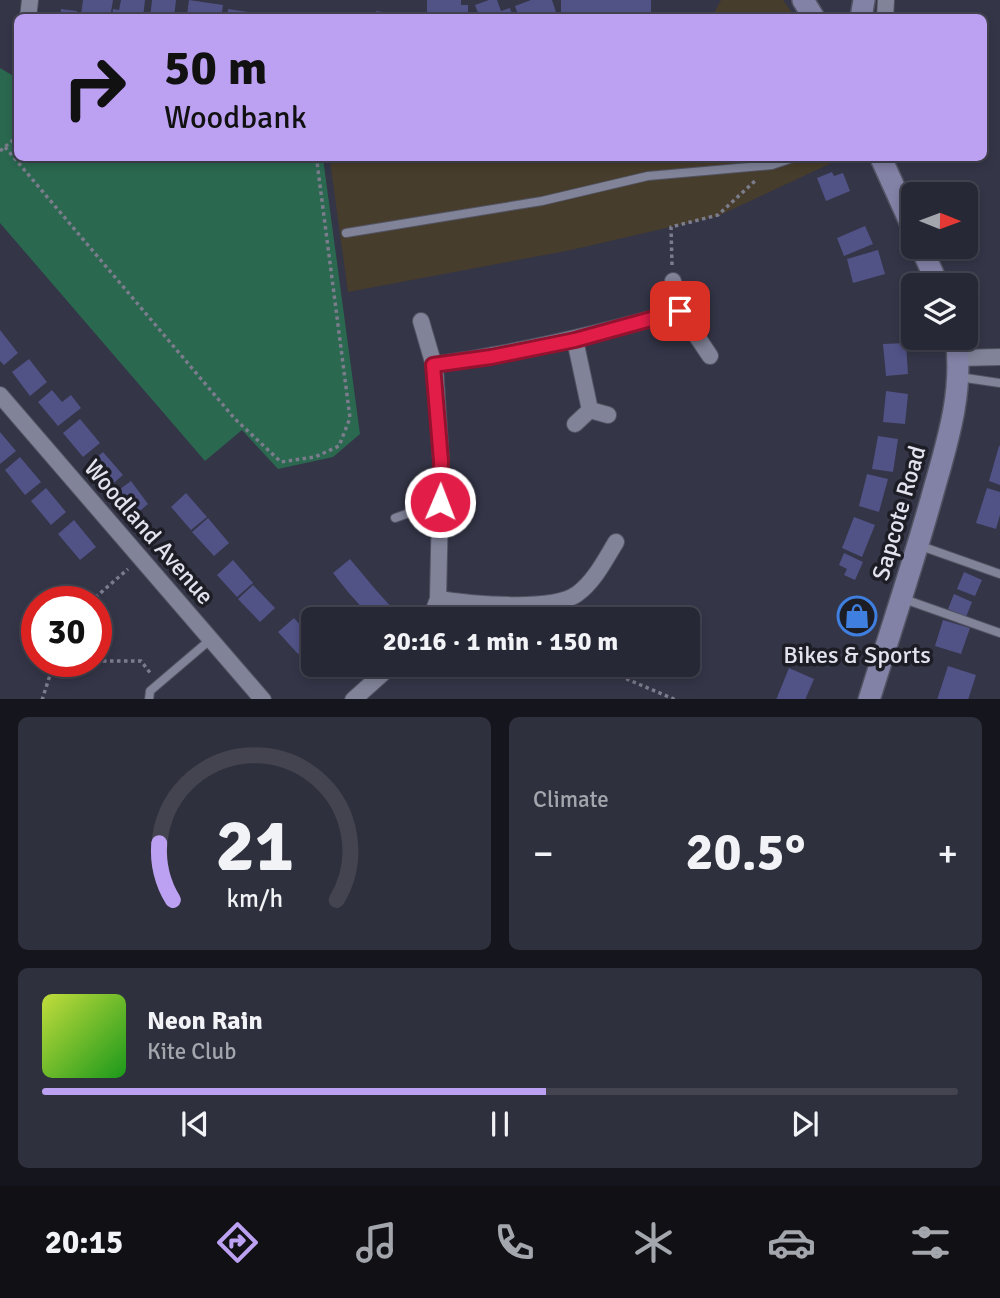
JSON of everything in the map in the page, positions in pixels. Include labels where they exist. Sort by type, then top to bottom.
[{"type":"main road","points":[[882,161],[901,202]]},
{"type":"main road","name":"Sapcote Road","points":[[869,699],[951,430],[958,358]]},
{"type":"street","points":[[673,281],[680,311],[710,356]]},
{"type":"street","points":[[433,365],[491,357],[575,340],[680,311]]},
{"type":"street","points":[[421,321],[433,365],[441,461],[438,599],[435,607]]},
{"type":"street","points":[[575,340],[590,410]]},
{"type":"street","points":[[958,358],[1000,357]]},
{"type":"street","name":"Woodland Avenue","points":[[0,395],[263,699]]},
{"type":"street","points":[[590,410],[608,415]]},
{"type":"street","points":[[575,424],[590,410]]},
{"type":"street","points":[[438,599],[472,605],[566,601],[588,584],[616,542]]},
{"type":"street","points":[[353,699],[378,677]]},
{"type":"lane","points":[[346,233],[542,201],[648,176],[782,161]]},
{"type":"lane","points":[[958,358],[1000,383]]},
{"type":"lane","points":[[395,518],[440,502]]},
{"type":"lane","points":[[918,545],[1000,574]]},
{"type":"lane","points":[[901,598],[1000,633]]},
{"type":"lane","points":[[149,699],[150,691],[211,639]]},
{"type":"path","points":[[0,150],[14,139]]},
{"type":"path","points":[[5,147],[14,158]]},
{"type":"path","points":[[17,161],[234,419],[281,462],[315,457],[339,446],[350,418],[315,161]]},
{"type":"path","points":[[673,281],[671,227],[718,215],[772,164]]},
{"type":"path","points":[[108,586],[140,557]]},
{"type":"path","points":[[112,661],[141,662],[159,683]]},
{"type":"path","points":[[42,699],[49,677]]},
{"type":"path","points":[[623,677],[676,699]]},
{"type":"shaded area","points":[[721,0],[783,0],[793,14],[714,14]]},
{"type":"shaded area","points":[[330,161],[836,161],[718,216],[571,250],[348,292]]},
{"type":"green space","points":[[0,68],[14,76],[14,161],[323,161],[360,434],[333,457],[278,469],[242,430],[205,461],[0,223]]},
{"type":"building","points":[[83,0],[113,0],[111,14],[81,14]]},
{"type":"building","points":[[121,0],[145,0],[143,14],[112,14],[113,9],[119,10]]},
{"type":"building","points":[[152,0],[176,0],[174,14],[150,14]]},
{"type":"building","points":[[189,0],[223,5],[222,14],[187,14]]},
{"type":"building","points":[[427,0],[461,0],[461,5],[468,5],[468,14],[427,14]]},
{"type":"building","points":[[497,0],[501,11],[510,8],[512,14],[478,14],[475,5]]},
{"type":"building","points":[[531,0],[552,0],[557,14],[518,14],[515,6]]},
{"type":"building","points":[[561,0],[651,0],[651,14],[561,13]]},
{"type":"building","points":[[61,9],[77,11],[77,14],[60,14]]},
{"type":"building","points":[[228,9],[248,12],[248,14],[227,14]]},
{"type":"building","points":[[376,11],[397,14],[376,14]]},
{"type":"building","points":[[832,172],[834,176],[843,173],[850,191],[826,201],[817,178]]},
{"type":"building","points":[[865,226],[873,244],[844,256],[837,238]]},
{"type":"building","points":[[878,250],[885,274],[853,283],[847,259]]},
{"type":"building","points":[[0,330],[18,353],[4,365],[0,361]]},
{"type":"building","points":[[901,343],[901,350],[906,350],[908,374],[886,376],[883,344]]},
{"type":"building","points":[[29,359],[47,382],[30,396],[12,372]]},
{"type":"building","points":[[52,390],[62,402],[71,395],[81,408],[58,426],[38,402]]},
{"type":"building","points":[[886,391],[908,394],[905,424],[883,422]]},
{"type":"building","points":[[80,419],[100,443],[83,457],[63,433]]},
{"type":"building","points":[[0,432],[16,451],[0,464]]},
{"type":"building","points":[[878,436],[898,439],[893,472],[872,469]]},
{"type":"building","points":[[1000,446],[1000,485],[989,481]]},
{"type":"building","points":[[103,452],[123,475],[109,487],[89,464]]},
{"type":"building","points":[[20,457],[41,482],[25,495],[5,470]]},
{"type":"building","points":[[867,474],[888,479],[879,512],[859,506]]},
{"type":"building","points":[[131,481],[148,504],[134,516],[116,492]]},
{"type":"building","points":[[46,488],[66,512],[51,525],[31,501]]},
{"type":"building","points":[[987,488],[1000,492],[1000,515],[996,529],[976,523]]},
{"type":"building","points":[[186,493],[207,517],[191,530],[171,507]]},
{"type":"building","points":[[854,517],[875,525],[862,557],[842,548]]},
{"type":"building","points":[[208,518],[229,543],[214,556],[192,532]]},
{"type":"building","points":[[74,520],[96,547],[80,560],[58,534]]},
{"type":"building","points":[[844,553],[863,562],[855,580],[844,575],[847,569],[839,565]]},
{"type":"building","points":[[350,559],[391,607],[361,607],[333,573]]},
{"type":"building","points":[[233,560],[253,583],[237,597],[217,575]]},
{"type":"building","points":[[964,572],[982,580],[975,596],[957,589]]},
{"type":"building","points":[[253,585],[275,608],[260,622],[238,599]]},
{"type":"building","points":[[954,594],[972,602],[966,617],[948,609]]},
{"type":"building","points":[[294,618],[301,626],[301,651],[298,654],[278,632]]},
{"type":"building","points":[[943,620],[970,628],[961,654],[935,646]]},
{"type":"building","points":[[948,666],[976,675],[968,699],[937,699]]},
{"type":"building","points":[[789,668],[814,679],[805,699],[776,699]]},
{"type":"place","name":"Bikes & Sports","points":[[857,616]]},
{"type":"route","points":[[440,502],[441,461],[433,365],[491,357],[575,340],[680,311]]}]
